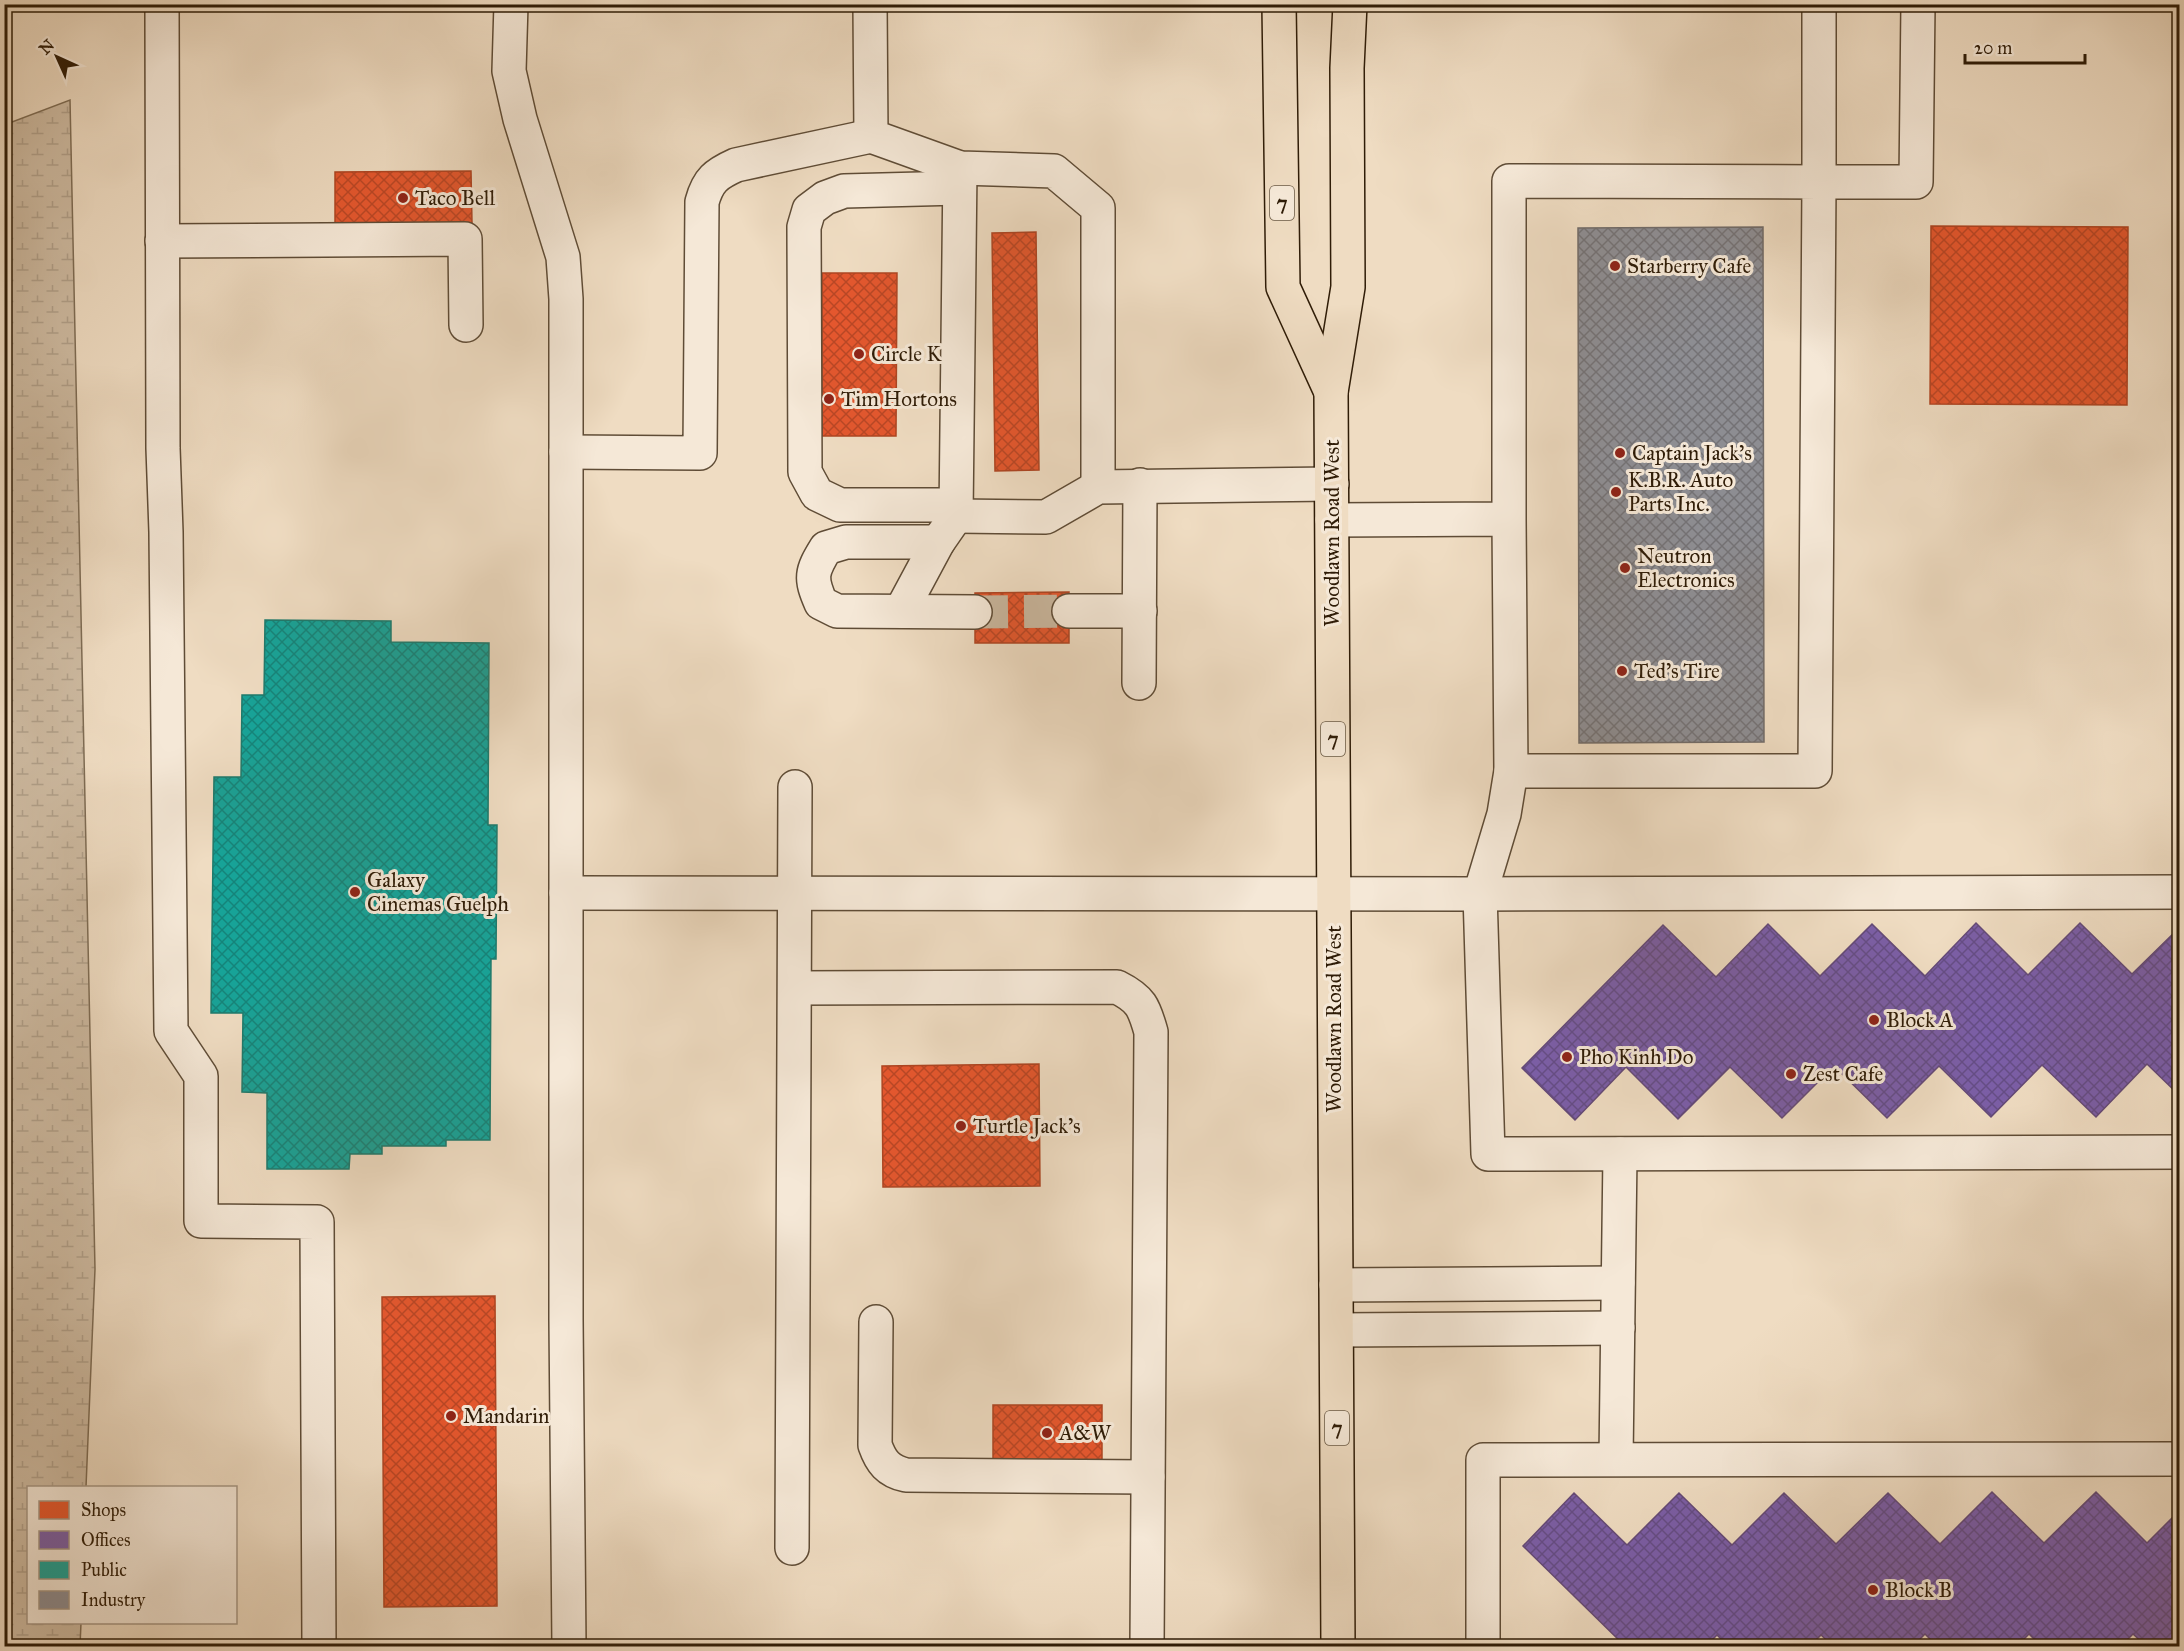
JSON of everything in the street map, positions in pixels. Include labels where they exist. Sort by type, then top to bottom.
[{"type":"main road","name":"Woodlawn Road West","points":[[1279,4],[1283,287],[1330,392]]},
{"type":"main road","name":"Woodlawn Road West","points":[[1338,1647],[1330,392],[1348,287],[1347,68],[1350,4]]},
{"type":"lane","points":[[162,4],[163,448],[166,532],[171,1031],[201,1076],[201,1221],[317,1222],[319,1647]]},
{"type":"lane","points":[[511,4],[509,71],[520,119],[563,257],[566,299],[566,1319],[569,1647]]},
{"type":"lane","points":[[870,4],[871,136]]},
{"type":"lane","points":[[1511,771],[1815,771],[1819,4]]},
{"type":"lane","points":[[1918,4],[1916,182],[1509,181],[1511,771],[1504,814],[1480,894],[1488,1154],[2180,1152]]},
{"type":"lane","points":[[566,452],[700,453],[702,202],[706,187],[718,173],[736,165],[871,136],[959,178]]},
{"type":"lane","points":[[1098,487],[1098,208],[1054,171],[959,178],[844,191],[825,198],[809,210],[804,227],[805,472],[816,494],[840,505],[1046,517],[1098,487],[1332,484]]},
{"type":"lane","points":[[901,611],[956,511],[959,178]]},
{"type":"lane","points":[[162,241],[465,239],[466,325]]},
{"type":"lane","points":[[1139,683],[1140,485]]},
{"type":"lane","points":[[1332,520],[1509,519]]},
{"type":"lane","points":[[938,542],[846,542],[826,548],[814,568],[813,584],[821,603],[837,611],[975,612]]},
{"type":"lane","points":[[1069,611],[1140,612]]},
{"type":"lane","points":[[792,1548],[795,787]]},
{"type":"lane","points":[[566,893],[2180,892]]},
{"type":"lane","points":[[795,988],[1117,987],[1134,995],[1144,1008],[1151,1032],[1147,1647]]},
{"type":"lane","points":[[1616,1459],[1620,1154]]},
{"type":"lane","points":[[1336,1285],[1618,1283]]},
{"type":"lane","points":[[876,1322],[875,1445],[882,1461],[894,1473],[906,1475],[1148,1477]]},
{"type":"lane","points":[[1336,1330],[1618,1328]]},
{"type":"lane","points":[[1483,1647],[1483,1460],[2180,1459]]},
{"type":"green space","points":[[70,100],[95,1269],[86,1486],[27,1486],[27,1624],[81,1624],[80,1646],[5,1646],[4,125]]},
{"type":"building: Shops","name":"Taco Bell","points":[[471,171],[472,223],[335,225],[335,172]]},
{"type":"building: Shops","points":[[1931,226],[2128,227],[2127,405],[1930,404]]},
{"type":"building: Shops","points":[[1036,232],[1039,470],[995,471],[992,233]]},
{"type":"building: Shops","name":"Circle K","points":[[822,273],[897,273],[896,436],[822,436]]},
{"type":"building: Shops","points":[[1069,592],[1069,643],[975,643],[975,593]]},
{"type":"building: Shops","name":"Turtle Jack's","points":[[1039,1064],[1040,1186],[883,1187],[882,1066]]},
{"type":"building: Shops","points":[[495,1296],[497,1606],[384,1607],[382,1297]]},
{"type":"building: Shops","name":"A&W","points":[[993,1405],[1102,1405],[1102,1461],[993,1462]]},
{"type":"building: Offices","name":"Block A","points":[[1976,923],[2028,975],[2080,923],[2132,974],[2180,927],[2180,1096],[2147,1064],[2096,1117],[2042,1065],[1991,1117],[1939,1066],[1887,1118],[1834,1066],[1782,1118],[1730,1067],[1678,1119],[1626,1067],[1575,1120],[1522,1068],[1663,925],[1716,977],[1768,924],[1820,976],[1872,924],[1925,976]]},
{"type":"building: Offices","name":"Block B","points":[[1992,1492],[2044,1543],[2096,1492],[2147,1543],[2180,1510],[2180,1646],[2146,1646],[2133,1634],[2121,1646],[2041,1646],[2029,1634],[2017,1646],[1937,1646],[1925,1634],[1913,1646],[1833,1646],[1821,1635],[1810,1646],[1728,1646],[1717,1635],[1706,1646],[1625,1646],[1523,1546],[1574,1493],[1627,1545],[1679,1493],[1732,1545],[1784,1493],[1836,1544],[1888,1493],[1940,1544]]},
{"type":"building: Public","name":"Galaxy Cinemas Guelph","points":[[265,620],[391,621],[391,642],[489,643],[488,825],[497,825],[496,959],[491,959],[490,1140],[446,1140],[446,1146],[382,1146],[382,1154],[350,1154],[349,1169],[267,1169],[267,1093],[242,1092],[243,1013],[211,1013],[214,777],[241,777],[242,695],[264,695]]},
{"type":"building: Industry","points":[[1763,227],[1764,742],[1579,743],[1578,228]]},
{"type":"tunnel","points":[[975,612],[1069,611]]},
{"type":"place","name":"Taco Bell","points":[[403,198]]},
{"type":"place","name":"Starberry Cafe","points":[[1615,266]]},
{"type":"place","name":"Circle K","points":[[859,354]]},
{"type":"place","name":"Tim Hortons","points":[[829,399]]},
{"type":"place","name":"Captain Jack's","points":[[1620,453]]},
{"type":"place","name":"K.B.R. Auto Parts Inc.","points":[[1616,492]]},
{"type":"place","name":"Neutron Electronics","points":[[1625,568]]},
{"type":"place","name":"Ted's Tire","points":[[1622,671]]},
{"type":"place","name":"Galaxy Cinemas Guelph","points":[[355,892]]},
{"type":"place","name":"Block A","points":[[1874,1020]]},
{"type":"place","name":"Pho Kinh Do","points":[[1567,1057]]},
{"type":"place","name":"Zest Cafe","points":[[1791,1074]]},
{"type":"place","name":"Turtle Jack's","points":[[961,1126]]},
{"type":"place","name":"Mandarin","points":[[451,1416]]},
{"type":"place","name":"A&W","points":[[1047,1433]]},
{"type":"place","name":"Block B","points":[[1873,1590]]}]
